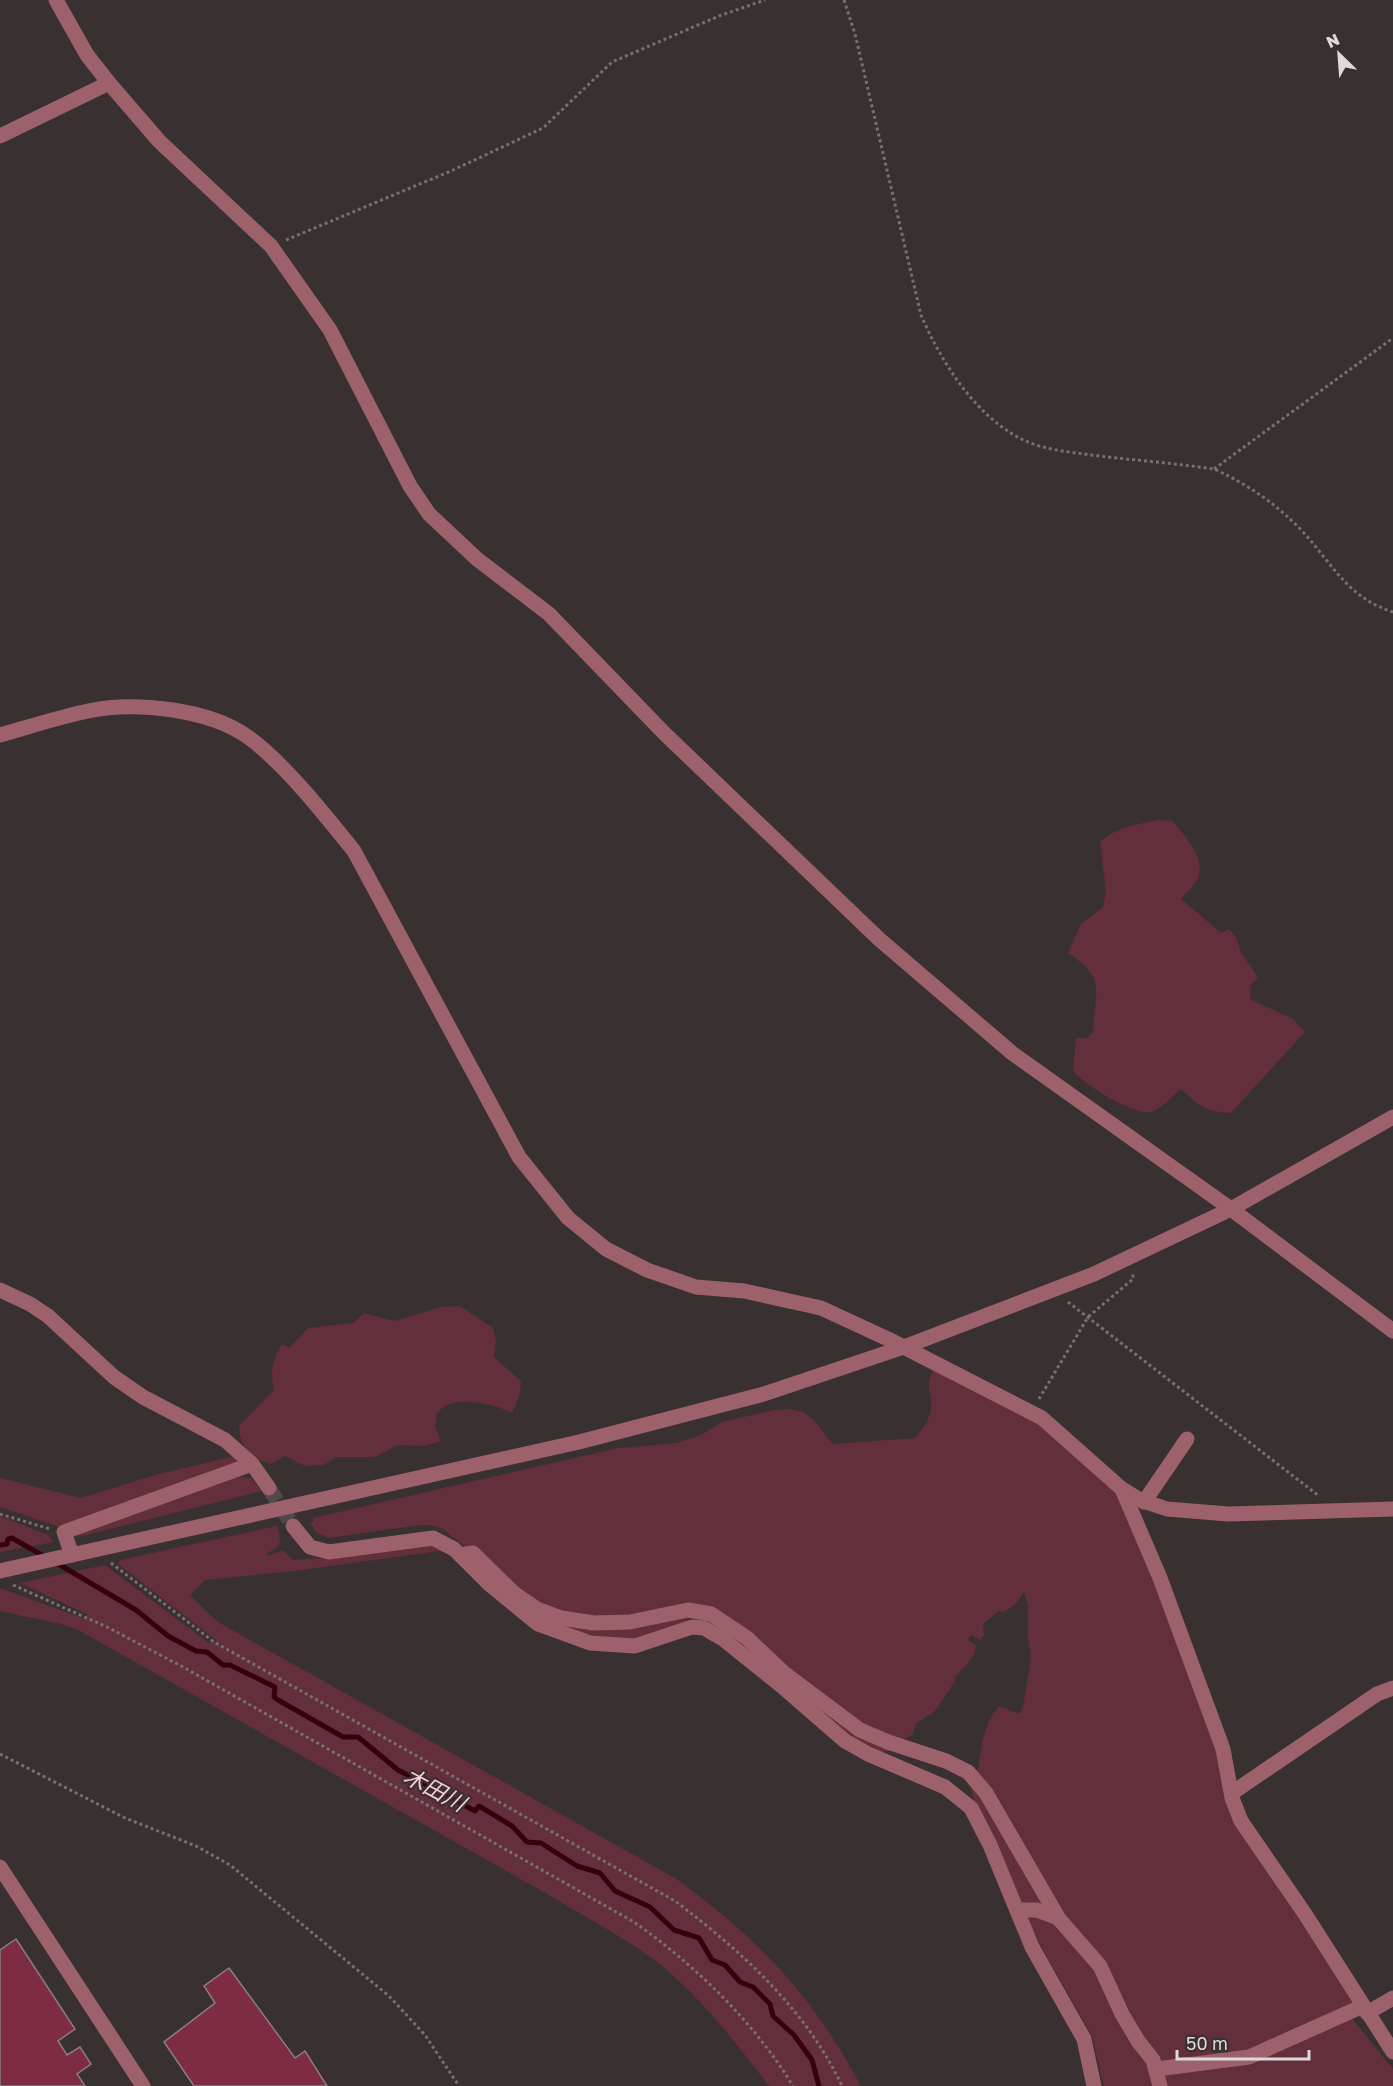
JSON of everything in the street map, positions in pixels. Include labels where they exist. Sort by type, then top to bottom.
[{"type":"street","points":[[56,0],[87,56],[159,141],[271,246],[330,330],[410,486],[429,514],[477,559],[549,614],[664,732],[879,939],[1012,1053],[1231,1209],[1393,1331]]},
{"type":"street","points":[[0,136],[109,83]]},
{"type":"street","points":[[0,735],[89,710],[128,707],[203,716],[247,737],[308,795],[354,851],[519,1157],[568,1218],[606,1249],[647,1270],[696,1287],[744,1291],[821,1308],[904,1347],[1042,1418],[1122,1489],[1144,1502],[1167,1509],[1228,1514],[1393,1509]]},
{"type":"street","points":[[3,1570],[579,1442],[764,1395],[904,1347],[1128,1258],[1231,1209],[1393,1117]]},
{"type":"street","points":[[0,1290],[30,1304],[48,1316],[114,1377],[143,1397],[225,1440],[252,1464],[269,1488]]},
{"type":"street","points":[[1144,1502],[1187,1439]]},
{"type":"street","points":[[72,1555],[64,1532],[252,1464]]},
{"type":"street","points":[[1122,1489],[1160,1578],[1223,1749],[1236,1809],[1252,1839],[1305,1914],[1393,2052]]},
{"type":"street","points":[[293,1526],[310,1547],[322,1550],[433,1538],[460,1555],[489,1584],[530,1618],[562,1634],[590,1643],[635,1646],[692,1627],[710,1630],[784,1688],[844,1741],[868,1754],[945,1787],[962,1800],[974,1814],[990,1845],[1032,1947],[1084,2039],[1094,2086]]},
{"type":"street","points":[[460,1555],[473,1553],[515,1594],[537,1609],[561,1618],[594,1623],[630,1622],[688,1610],[711,1614],[747,1638],[784,1673],[860,1730],[946,1761],[978,1782],[1058,1918],[1100,1966],[1122,2014],[1157,2069],[1160,2086]]},
{"type":"street","points":[[1232,1793],[1377,1694],[1393,1688]]},
{"type":"street","points":[[0,1868],[143,2086]]},
{"type":"street","points":[[1017,1910],[1037,1910],[1058,1918]]},
{"type":"street","points":[[1157,2069],[1249,2057],[1393,1998]]},
{"type":"path","points":[[271,246],[451,171],[543,128],[612,62],[719,16],[765,0]]},
{"type":"path","points":[[843,0],[855,34],[872,103],[913,288],[931,339],[952,374],[998,423],[1030,443],[1062,451],[1214,469],[1274,504],[1306,535],[1338,576],[1372,603],[1393,612]]},
{"type":"path","points":[[1214,469],[1393,338]]},
{"type":"path","points":[[1031,1413],[1088,1317],[1133,1279],[1128,1258]]},
{"type":"path","points":[[1057,1288],[1064,1299],[1318,1495],[1327,1510]]},
{"type":"path","points":[[0,1514],[46,1528]]},
{"type":"path","points":[[123,1573],[214,1642],[675,1901],[739,1952],[767,1979],[820,2048],[842,2086]]},
{"type":"path","points":[[31,1594],[107,1627],[183,1667],[634,1922],[689,1966],[738,2014],[793,2086]]},
{"type":"path","points":[[0,1754],[125,1818],[196,1846],[230,1865],[389,1996],[425,2035],[459,2086]]},
{"type":"shaded area","points":[[1157,820],[1172,821],[1196,853],[1199,861],[1199,876],[1181,899],[1221,933],[1229,929],[1234,934],[1241,953],[1258,979],[1251,984],[1250,999],[1293,1019],[1305,1032],[1231,1113],[1203,1107],[1181,1089],[1159,1108],[1151,1112],[1143,1112],[1109,1098],[1073,1071],[1076,1038],[1087,1038],[1093,1032],[1096,986],[1089,970],[1068,953],[1081,924],[1103,907],[1106,891],[1100,842],[1120,830]]},
{"type":"shaded area","points":[[460,1306],[493,1328],[496,1341],[494,1357],[521,1381],[520,1394],[512,1413],[481,1403],[456,1402],[444,1406],[437,1413],[435,1427],[441,1441],[424,1446],[398,1445],[375,1457],[336,1457],[324,1465],[305,1466],[285,1456],[271,1464],[258,1459],[244,1445],[239,1426],[274,1390],[273,1366],[282,1344],[289,1348],[308,1328],[353,1323],[364,1313],[395,1321],[441,1307]]},
{"type":"shaded area","points":[[933,1369],[1026,1411],[1117,1493],[1128,1511],[1215,1737],[1228,1796],[1355,2002],[1346,2011],[1393,2069],[1393,2086],[1104,2086],[1092,2036],[1033,1932],[1029,1921],[1030,1914],[1054,1921],[1116,1991],[1048,1910],[1021,1904],[1010,1874],[976,1808],[971,1786],[978,1768],[984,1734],[994,1713],[999,1706],[1019,1714],[1023,1707],[1031,1658],[1028,1606],[1024,1592],[1016,1604],[1004,1612],[999,1611],[983,1624],[984,1635],[980,1640],[971,1635],[968,1640],[976,1645],[971,1658],[955,1676],[955,1681],[935,1711],[916,1724],[913,1734],[888,1751],[864,1755],[737,1652],[724,1619],[692,1615],[670,1631],[643,1639],[586,1645],[443,1529],[431,1525],[420,1525],[328,1538],[316,1532],[310,1523],[313,1522],[313,1518],[618,1448],[677,1443],[701,1435],[722,1422],[774,1410],[789,1409],[803,1412],[814,1420],[832,1444],[915,1438],[930,1412],[929,1382]]},
{"type":"shaded area","points":[[234,1456],[241,1462],[60,1527],[0,1507],[0,1478],[81,1498],[155,1475]]},
{"type":"shaded area","points":[[234,1476],[251,1478],[262,1491],[78,1537],[77,1533]]},
{"type":"shaded area","points":[[0,1516],[48,1535],[54,1542],[0,1552]]},
{"type":"shaded area","points":[[277,1526],[280,1542],[276,1548],[267,1553],[268,1556],[283,1550],[293,1560],[325,1558],[426,1544],[439,1546],[452,1555],[439,1551],[295,1571],[205,1580],[190,1595],[218,1622],[675,1878],[732,1923],[781,1970],[823,2023],[861,2086],[769,2086],[732,2038],[692,1993],[662,1966],[624,1939],[80,1631],[61,1624],[0,1611],[0,1588],[85,1619],[87,1614],[20,1583],[105,1565],[209,1643],[217,1641],[118,1564],[120,1560]]},
{"type":"building","points":[[16,1939],[75,2029],[58,2041],[67,2055],[80,2047],[91,2064],[77,2074],[85,2086],[0,2086],[0,1950]]},
{"type":"building","points":[[229,1968],[295,2058],[305,2051],[327,2086],[194,2086],[164,2042],[215,2003],[204,1986]]},
{"type":"waterway","name":"木田川","points":[[0,1545],[7,1544],[8,1539],[12,1538],[47,1558]]},
{"type":"waterway","name":"木田川","points":[[55,1562],[136,1610],[168,1636],[196,1651],[207,1652],[223,1665],[230,1665],[275,1687],[274,1697],[278,1700],[343,1737],[358,1737],[398,1770],[475,1811],[479,1806],[512,1826],[527,1842],[541,1843],[577,1866],[600,1873],[615,1891],[650,1907],[674,1930],[699,1938],[712,1960],[725,1965],[740,1982],[753,1987],[770,2004],[773,2016],[794,2035],[812,2060],[819,2086]]},
{"type":"tunnel","points":[[269,1488],[293,1526]]}]
